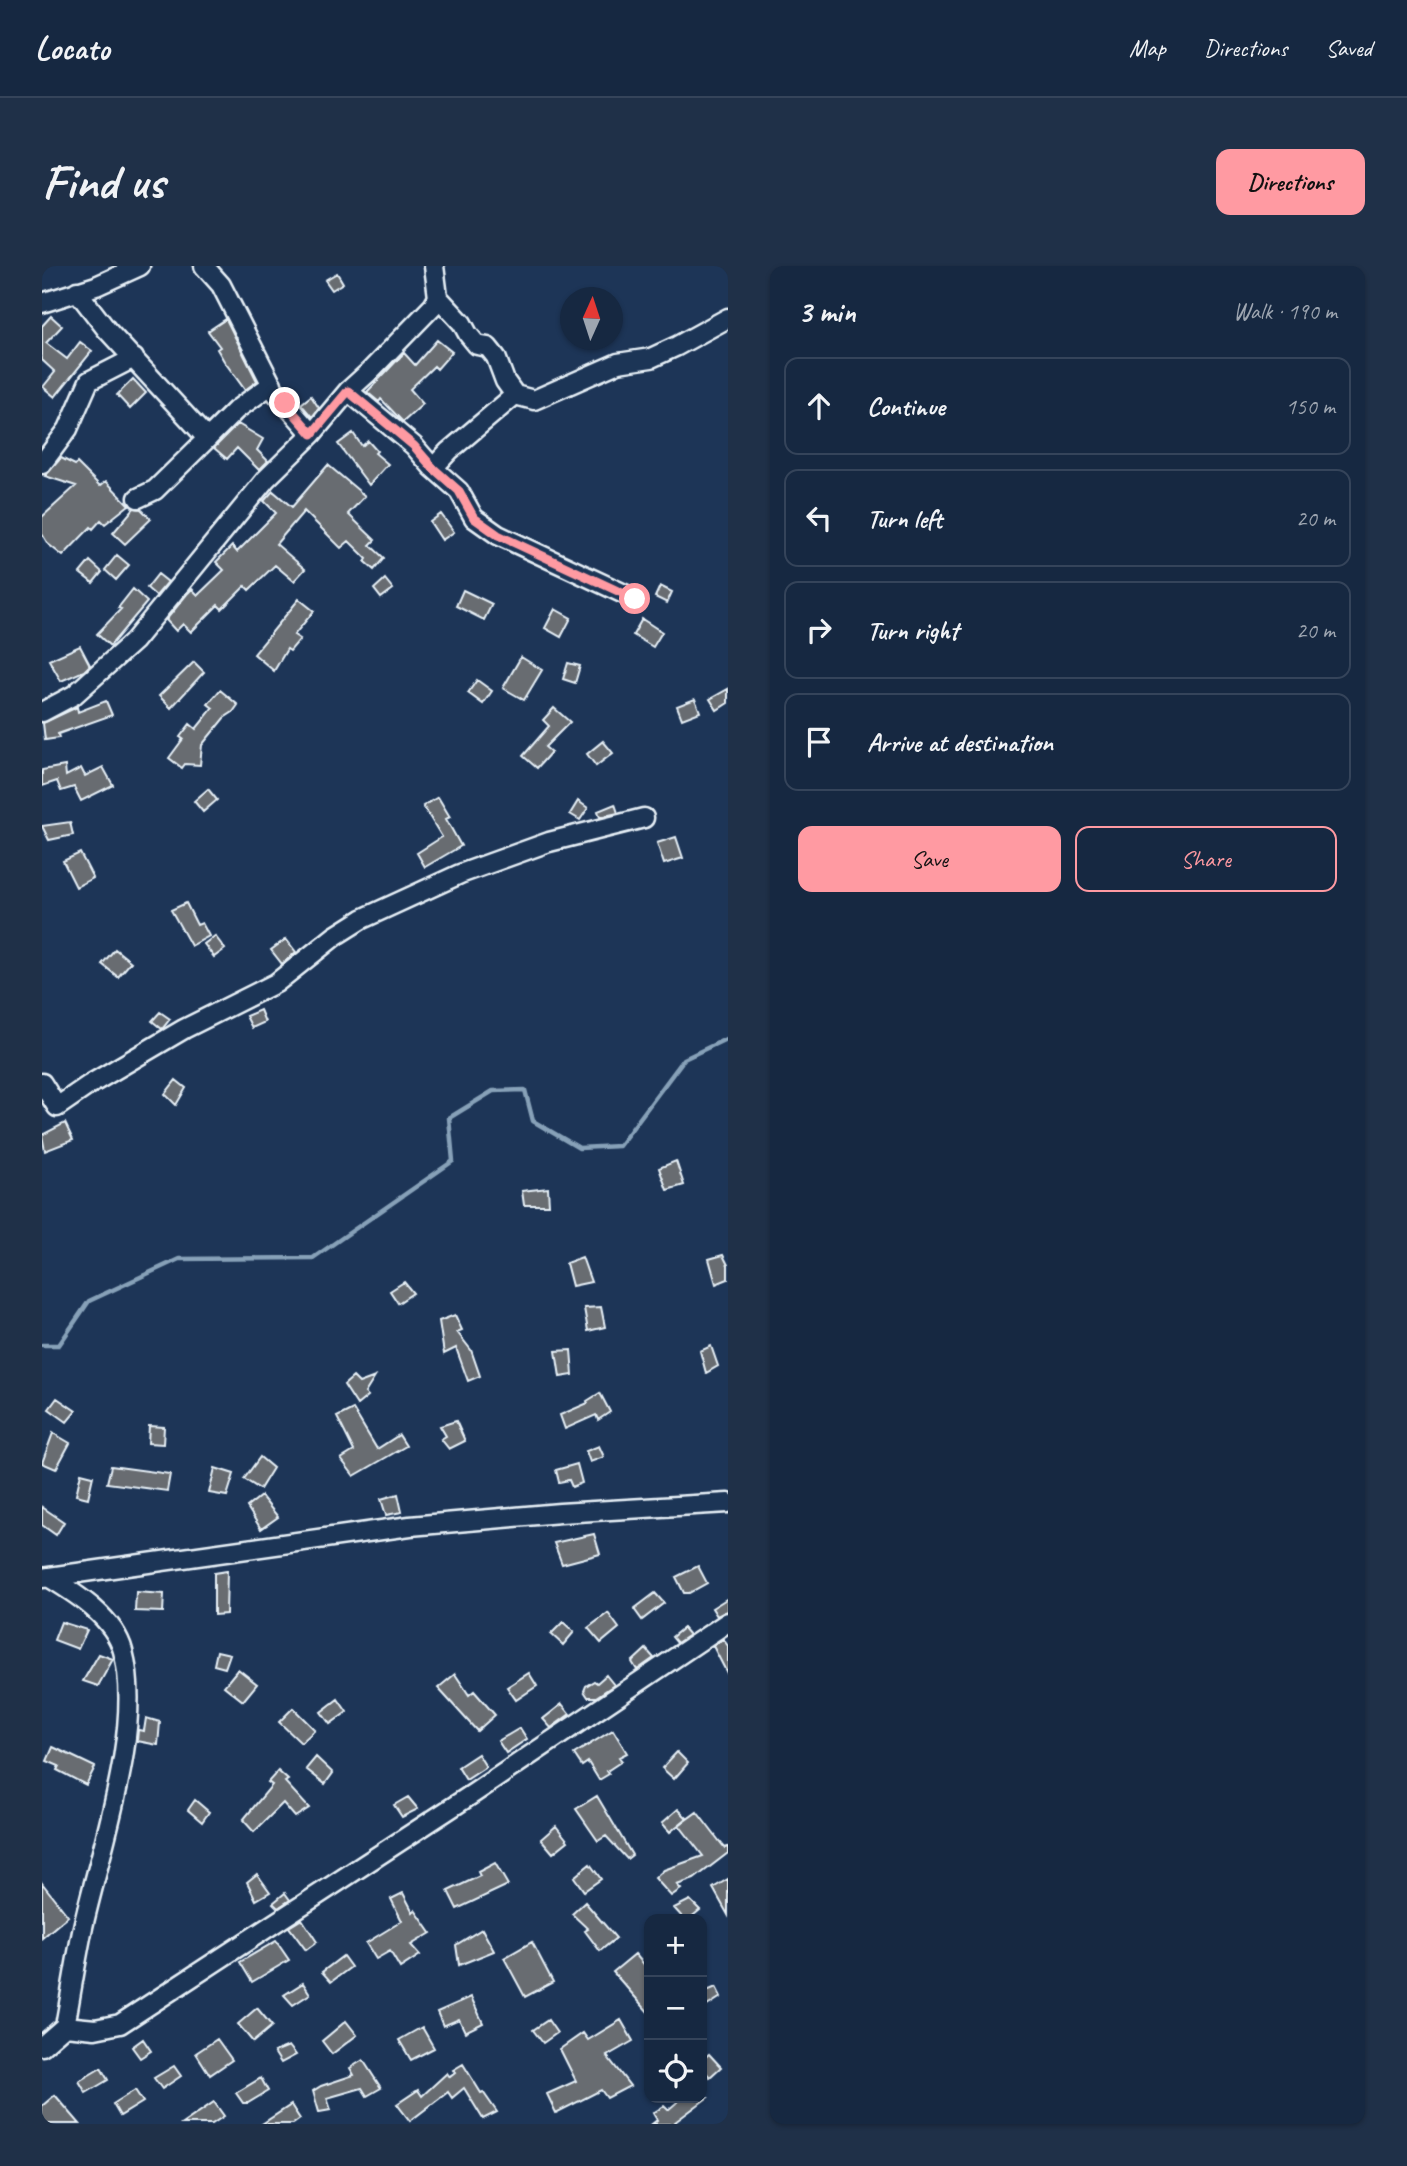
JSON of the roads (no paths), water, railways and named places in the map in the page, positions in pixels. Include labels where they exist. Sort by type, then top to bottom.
[{"type":"street","points":[[42,303],[96,286],[140,266]]},
{"type":"street","points":[[204,266],[221,285],[276,393],[312,434]]},
{"type":"street","points":[[434,266],[438,297],[462,323],[477,345],[488,348],[496,357],[505,381],[515,395],[534,400],[618,363],[651,358],[728,318]]},
{"type":"street","points":[[77,291],[107,330],[168,398],[209,437]]},
{"type":"street","points":[[42,712],[74,695],[134,641],[266,479],[312,434],[348,391],[433,306],[438,297]]},
{"type":"street","points":[[42,464],[68,429],[89,381],[134,358]]},
{"type":"street","points":[[138,498],[155,490],[236,410],[272,384]]},
{"type":"street","points":[[348,391],[414,446],[433,468],[459,491],[474,518],[498,535],[635,599]]},
{"type":"street","points":[[433,468],[515,395]]},
{"type":"street","points":[[42,1083],[57,1107],[184,1029],[276,983],[335,936],[362,919],[460,874],[549,842],[644,818]]},
{"type":"street","points":[[46,1578],[410,1526],[728,1503]]},
{"type":"street","points":[[42,2046],[65,2026],[82,1930],[119,1781],[128,1711],[128,1676],[123,1650],[115,1633],[77,1594],[46,1578]]},
{"type":"street","points":[[65,2026],[95,2029],[120,2024],[532,1755],[728,1622]]},
{"type":"waterway","points":[[42,1345],[59,1345],[89,1301],[179,1259],[313,1258],[453,1161],[449,1118],[493,1091],[525,1090],[533,1121],[579,1148],[619,1146],[684,1059],[728,1038]]}]
